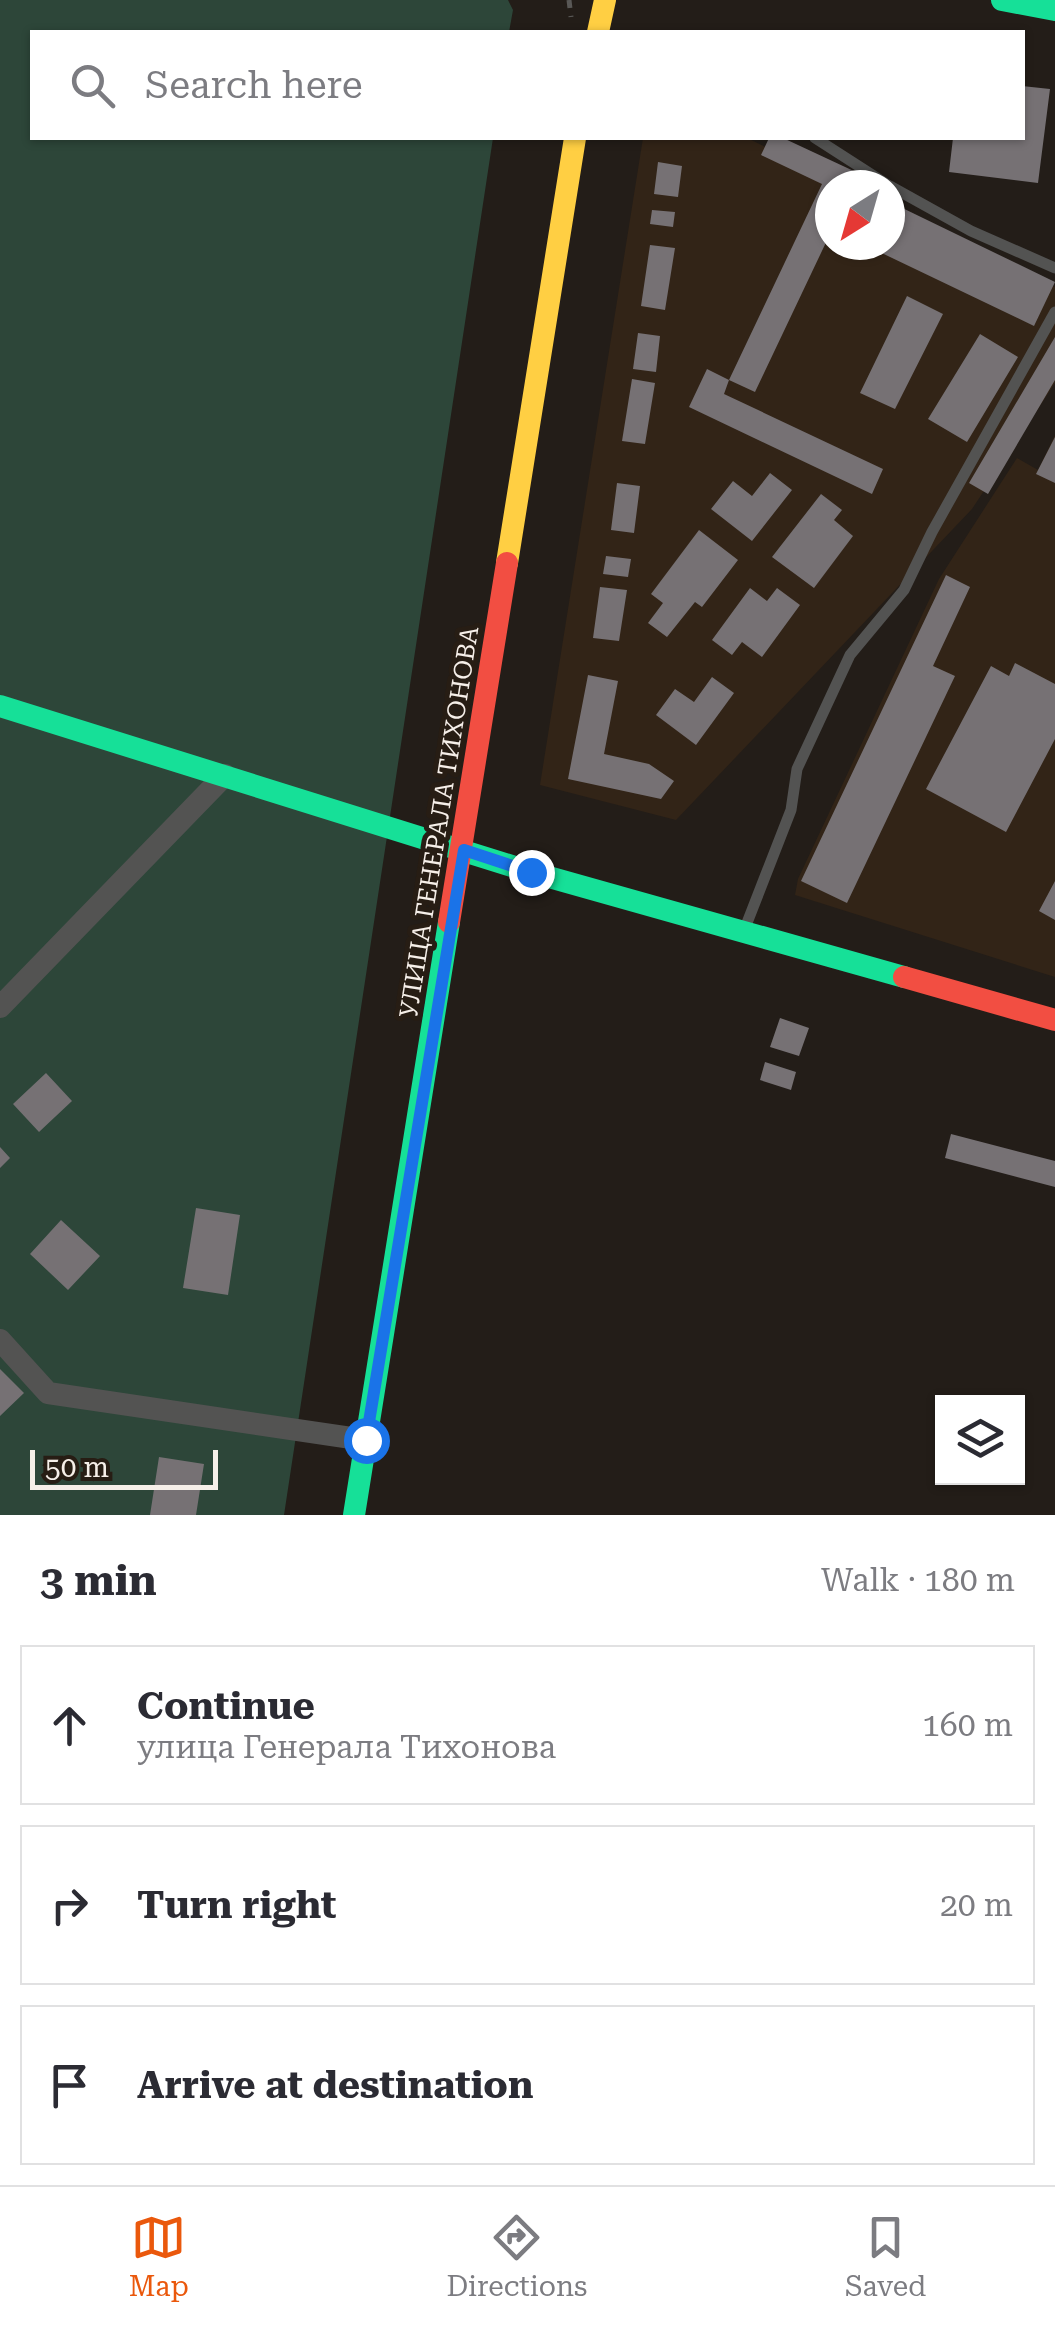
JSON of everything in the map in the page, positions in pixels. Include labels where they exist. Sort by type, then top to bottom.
[{"type":"main road","points":[[598,30],[605,0]]},
{"type":"main road","points":[[1002,0],[1055,10]]},
{"type":"main road","name":"УЛИЦА ГЕНЕРАЛА ТИХОНОВА","points":[[354,1515],[464,850],[555,244],[576,140]]},
{"type":"main road","points":[[0,706],[464,850],[1055,1020]]},
{"type":"street","points":[[0,1007],[225,775]]},
{"type":"street","points":[[0,1340],[48,1392],[366,1440]]},
{"type":"lane","points":[[818,140],[864,170]]},
{"type":"lane","points":[[905,195],[971,231],[1055,268]]},
{"type":"lane","points":[[744,932],[792,810],[796,770],[850,655],[904,590],[1055,312]]},
{"type":"shaded area","points":[[643,140],[751,140],[815,171],[815,260],[905,260],[905,214],[1055,287],[1055,383],[972,509],[676,820],[540,785]]},
{"type":"shaded area","points":[[1055,435],[1055,977],[795,895],[798,879],[939,579],[1017,458],[1038,470]]},
{"type":"green space","points":[[0,0],[508,0],[513,10],[509,30],[30,30],[30,140],[493,140],[284,1515],[0,1515]]},
{"type":"building","points":[[1025,86],[1050,89],[1038,183],[949,172],[953,140],[1025,140]]},
{"type":"building","points":[[768,140],[787,140],[852,170],[815,170],[815,181],[761,155]]},
{"type":"building","points":[[658,162],[682,166],[678,197],[654,194]]},
{"type":"building","points":[[815,199],[818,260],[755,392],[729,380]]},
{"type":"building","points":[[905,209],[1055,282],[1034,326],[896,260],[905,260]]},
{"type":"building","points":[[652,210],[675,212],[673,227],[650,224]]},
{"type":"building","points":[[650,245],[675,248],[665,310],[641,306]]},
{"type":"building","points":[[907,296],[943,314],[895,409],[860,393]]},
{"type":"building","points":[[638,333],[660,336],[656,372],[633,369]]},
{"type":"building","points":[[980,334],[1018,357],[967,442],[928,419]]},
{"type":"building","points":[[1055,337],[1055,380],[988,494],[969,483]]},
{"type":"building","points":[[707,369],[729,380],[724,394],[883,469],[872,494],[689,407]]},
{"type":"building","points":[[632,379],[655,383],[645,444],[622,441]]},
{"type":"building","points":[[1055,437],[1055,483],[1036,474]]},
{"type":"building","points":[[770,473],[792,490],[752,541],[711,509],[733,481],[752,496]]},
{"type":"building","points":[[617,483],[640,486],[634,533],[611,530]]},
{"type":"building","points":[[821,494],[842,510],[834,520],[853,536],[814,588],[772,557]]},
{"type":"building","points":[[699,530],[738,560],[702,607],[695,602],[667,637],[648,623],[663,603],[651,594]]},
{"type":"building","points":[[606,556],[631,559],[628,577],[603,574]]},
{"type":"building","points":[[946,575],[970,587],[933,666],[955,676],[847,903],[801,881]]},
{"type":"building","points":[[600,587],[627,590],[619,641],[593,638]]},
{"type":"building","points":[[750,588],[767,601],[777,588],[800,605],[762,657],[742,642],[732,655],[712,640]]},
{"type":"building","points":[[1015,663],[1055,684],[1055,739],[1006,832],[926,789],[991,666],[1009,676]]},
{"type":"building","points":[[588,675],[618,681],[604,754],[649,764],[674,781],[661,799],[568,779]]},
{"type":"building","points":[[712,677],[734,693],[696,745],[656,715],[675,689],[694,702]]},
{"type":"building","points":[[1055,881],[1055,920],[1039,911]]},
{"type":"building","points":[[780,1018],[809,1028],[799,1056],[770,1047]]},
{"type":"building","points":[[765,1062],[796,1072],[791,1090],[760,1080]]},
{"type":"building","points":[[46,1073],[72,1101],[39,1132],[13,1104]]},
{"type":"building","points":[[951,1134],[1055,1161],[1055,1187],[945,1158]]},
{"type":"building","points":[[0,1147],[10,1158],[0,1168]]},
{"type":"building","points":[[196,1208],[240,1215],[228,1295],[183,1288]]},
{"type":"building","points":[[61,1220],[100,1256],[68,1290],[30,1254]]},
{"type":"building","points":[[0,1369],[24,1393],[0,1416]]},
{"type":"building","points":[[159,1457],[204,1464],[196,1515],[150,1515]]},
{"type":"traffic: fast","points":[[1002,0],[1055,10]]},
{"type":"traffic: fast","points":[[0,706],[531,872],[904,977]]},
{"type":"traffic: fast","points":[[354,1515],[449,922]]},
{"type":"traffic: slow","points":[[598,30],[605,0]]},
{"type":"traffic: slow","points":[[507,563],[575,140]]},
{"type":"traffic: jam","points":[[449,922],[507,563]]},
{"type":"traffic: jam","points":[[904,977],[1055,1020]]},
{"type":"route","points":[[366,1440],[464,850],[531,872]]}]
